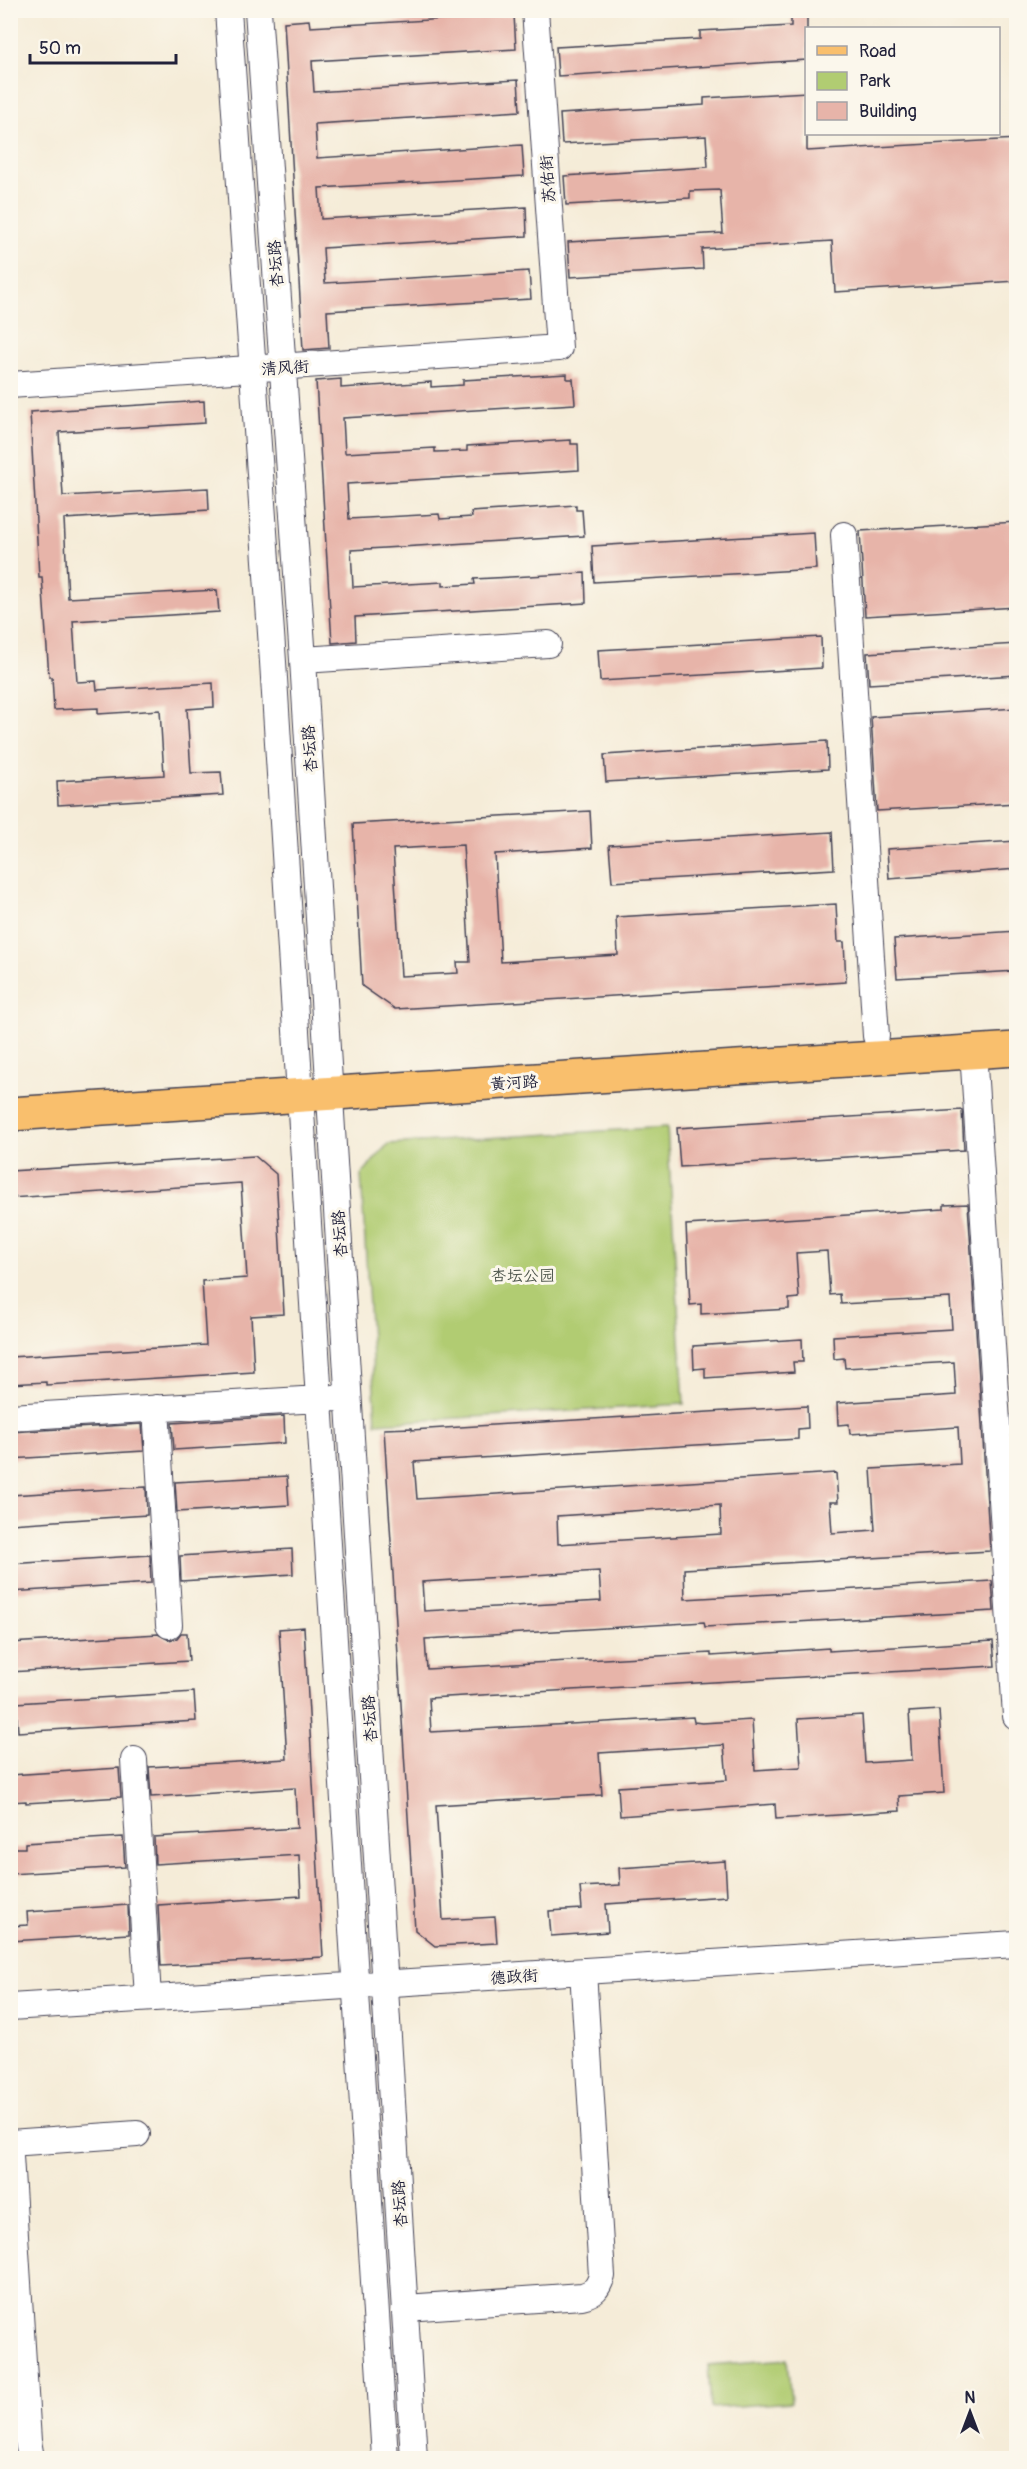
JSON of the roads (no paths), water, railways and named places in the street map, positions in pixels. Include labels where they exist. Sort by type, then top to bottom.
[{"type":"main road","name":"黄河路","points":[[10,1114],[314,1084],[876,1036],[1017,1027]]},
{"type":"main road","name":"黄河路","points":[[10,1092],[314,1084],[1017,1049]]},
{"type":"street","name":"杏坛路","points":[[228,10],[253,369],[314,1084],[349,1397],[414,2458]]},
{"type":"street","name":"杏坛路","points":[[258,10],[303,660],[314,1084],[319,1399],[385,2458]]},
{"type":"street","name":"苏佑街","points":[[534,10],[558,348]]},
{"type":"street","name":"清风街","points":[[10,385],[558,348]]},
{"type":"street","points":[[844,535],[876,1036]]},
{"type":"street","points":[[303,660],[548,644]]},
{"type":"street","points":[[973,1052],[1011,1552],[1017,1716]]},
{"type":"street","points":[[10,1417],[349,1397]]},
{"type":"street","points":[[156,1408],[169,1625]]},
{"type":"street","points":[[134,1760],[148,1998]]},
{"type":"street","name":"德政街","points":[[10,2007],[1017,1944]]},
{"type":"street","points":[[405,2308],[582,2296],[591,2294],[598,2288],[602,2276],[583,1971]]},
{"type":"street","points":[[10,2143],[137,2134]]},
{"type":"street","points":[[10,2156],[28,2441],[31,2458]]},
{"type":"park label","name":"杏坛公园","points":[[523,1275]]}]
